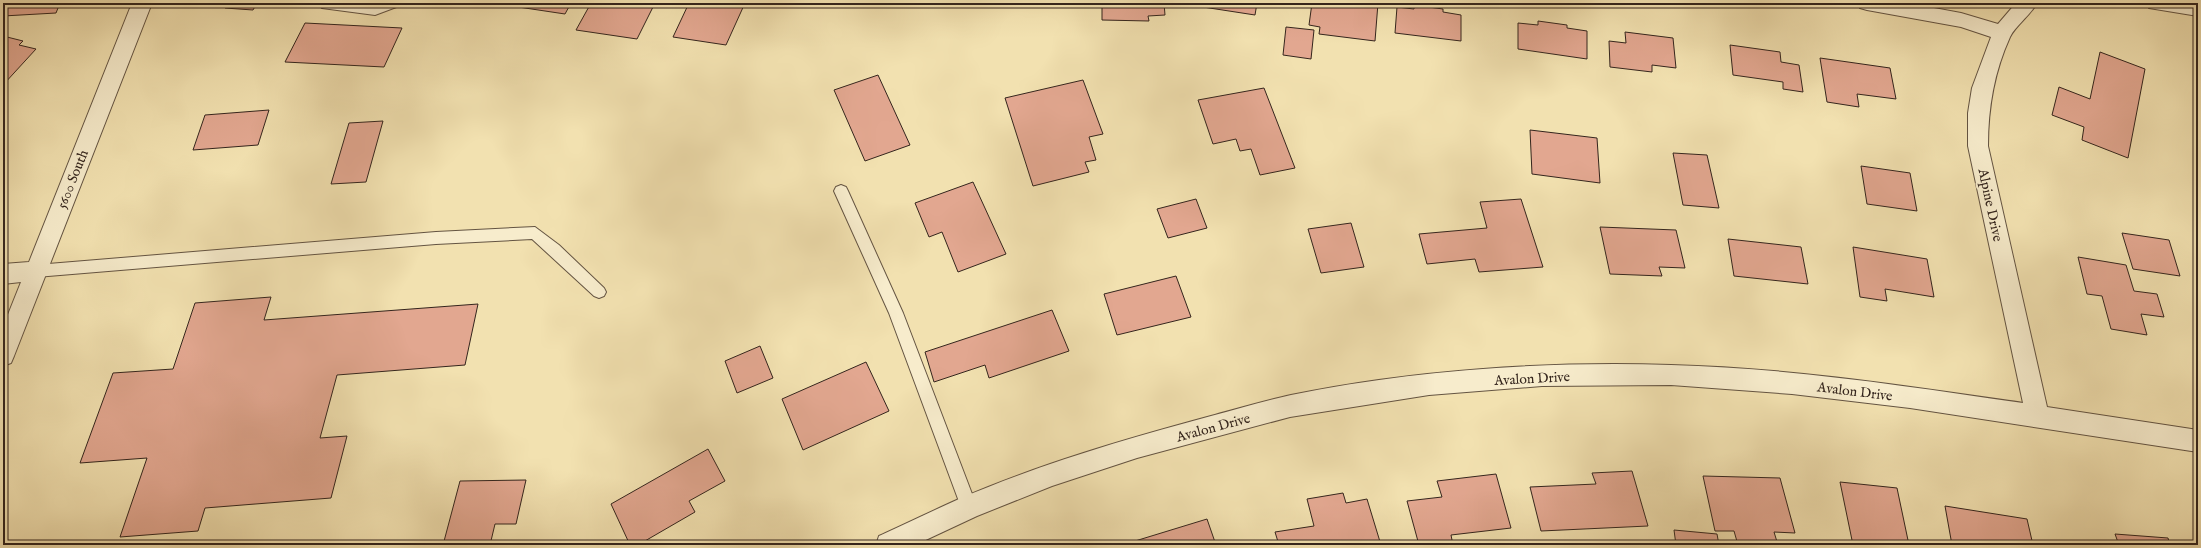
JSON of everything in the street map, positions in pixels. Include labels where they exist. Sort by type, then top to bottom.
[{"type":"street","name":"5600 South","points":[[3,356],[142,3]]},
{"type":"street","points":[[1867,3],[1961,20],[2002,33]]},
{"type":"street","name":"Alpine Drive","points":[[2028,3],[2002,33],[1982,88],[1978,113],[1978,146],[2037,416]]},
{"type":"street","points":[[2156,3],[2198,9]]},
{"type":"street","points":[[3,274],[36,271]]},
{"type":"street","name":"Avalon Drive","points":[[888,545],[969,507],[1059,472],[1137,447],[1290,406],[1429,384],[1542,376],[1678,376],[1792,383],[2037,416],[2198,441]]},
{"type":"lane","points":[[322,3],[376,10],[395,3]]},
{"type":"lane","points":[[841,191],[896,313],[969,507]]},
{"type":"lane","points":[[36,271],[436,238],[535,233],[599,292]]},
{"type":"building","points":[[3,3],[60,3],[56,13],[3,16]]},
{"type":"building","points":[[228,3],[257,3],[253,10],[225,8]]},
{"type":"building","points":[[506,3],[571,3],[565,14],[505,5]]},
{"type":"building","points":[[591,3],[655,3],[637,39],[576,30]]},
{"type":"building","points":[[689,3],[745,3],[726,45],[673,37]]},
{"type":"building","points":[[1102,3],[1164,3],[1165,15],[1148,16],[1149,21],[1102,20]]},
{"type":"building","points":[[1190,3],[1257,3],[1255,15],[1190,5]]},
{"type":"building","points":[[1312,3],[1378,3],[1375,41],[1319,34],[1320,27],[1309,25]]},
{"type":"building","points":[[1414,5],[1443,9],[1443,12],[1461,15],[1461,41],[1395,33],[1397,7],[1414,9]]},
{"type":"building","points":[[1538,21],[1567,25],[1567,28],[1587,31],[1587,59],[1518,49],[1518,23],[1538,25]]},
{"type":"building","points":[[305,23],[402,28],[384,67],[285,62]]},
{"type":"building","points":[[1286,27],[1314,30],[1311,59],[1283,55]]},
{"type":"building","points":[[1625,32],[1673,38],[1676,68],[1652,65],[1652,72],[1610,67],[1609,41],[1626,43]]},
{"type":"building","points":[[3,36],[23,41],[19,45],[36,49],[3,85]]},
{"type":"building","points":[[1730,45],[1780,52],[1781,62],[1799,65],[1803,92],[1783,89],[1783,82],[1733,75]]},
{"type":"building","points":[[2100,52],[2145,69],[2128,158],[2082,140],[2084,127],[2052,115],[2059,87],[2090,99]]},
{"type":"building","points":[[1820,58],[1890,68],[1896,99],[1857,94],[1859,107],[1827,102]]},
{"type":"building","points":[[878,75],[910,145],[865,161],[834,90]]},
{"type":"building","points":[[1083,80],[1103,134],[1089,137],[1096,160],[1085,162],[1089,172],[1033,186],[1005,98]]},
{"type":"building","points":[[1264,88],[1295,168],[1260,175],[1251,149],[1240,151],[1236,139],[1213,144],[1198,100]]},
{"type":"building","points":[[269,110],[258,145],[193,150],[205,115]]},
{"type":"building","points":[[383,121],[366,182],[331,184],[349,123]]},
{"type":"building","points":[[1530,130],[1597,138],[1600,183],[1532,174]]},
{"type":"building","points":[[1673,153],[1707,155],[1719,208],[1683,205]]},
{"type":"building","points":[[1861,166],[1910,173],[1917,211],[1867,204]]},
{"type":"building","points":[[973,182],[1006,254],[958,272],[942,232],[929,237],[915,203]]},
{"type":"building","points":[[1196,199],[1207,228],[1168,238],[1157,209]]},
{"type":"building","points":[[1521,199],[1543,267],[1479,272],[1475,259],[1427,264],[1419,234],[1487,228],[1480,202]]},
{"type":"building","points":[[1351,223],[1364,267],[1321,273],[1308,229]]},
{"type":"building","points":[[1600,227],[1676,230],[1685,268],[1659,267],[1662,276],[1610,274]]},
{"type":"building","points":[[2122,233],[2169,240],[2180,276],[2133,269]]},
{"type":"building","points":[[1728,239],[1801,247],[1808,284],[1734,276]]},
{"type":"building","points":[[1853,247],[1927,259],[1934,297],[1885,289],[1887,301],[1860,297]]},
{"type":"building","points":[[2078,257],[2126,265],[2134,291],[2157,294],[2164,317],[2141,314],[2147,335],[2111,329],[2102,296],[2087,294]]},
{"type":"building","points":[[1176,276],[1191,317],[1117,335],[1104,294]]},
{"type":"building","points":[[271,297],[264,320],[478,304],[465,365],[337,375],[320,438],[347,436],[331,498],[205,508],[198,531],[120,537],[147,458],[80,463],[113,373],[173,369],[195,303]]},
{"type":"building","points":[[1052,310],[1069,351],[989,378],[985,365],[934,382],[925,352]]},
{"type":"building","points":[[760,346],[773,378],[737,393],[725,361]]},
{"type":"building","points":[[866,362],[889,411],[803,450],[782,399]]},
{"type":"building","points":[[708,449],[725,481],[689,501],[695,512],[638,545],[630,545],[611,504]]},
{"type":"building","points":[[1632,471],[1648,526],[1541,531],[1530,487],[1596,484],[1592,473]]},
{"type":"building","points":[[1496,474],[1511,528],[1451,535],[1453,545],[1419,545],[1407,501],[1442,497],[1437,481]]},
{"type":"building","points":[[1703,476],[1780,478],[1795,533],[1774,532],[1778,545],[1738,545],[1734,531],[1715,531]]},
{"type":"building","points":[[526,480],[516,524],[495,524],[490,545],[443,545],[460,481]]},
{"type":"building","points":[[1840,482],[1897,488],[1909,545],[1853,545]]},
{"type":"building","points":[[1343,493],[1346,503],[1367,499],[1381,545],[1279,545],[1275,532],[1314,526],[1307,499]]},
{"type":"building","points":[[1945,506],[2027,519],[2033,545],[1952,545]]},
{"type":"building","points":[[1207,519],[1216,545],[1122,545]]},
{"type":"building","points":[[1674,530],[1717,534],[1719,545],[1676,545]]},
{"type":"building","points":[[2115,534],[2168,538],[2170,545],[2119,545]]}]
